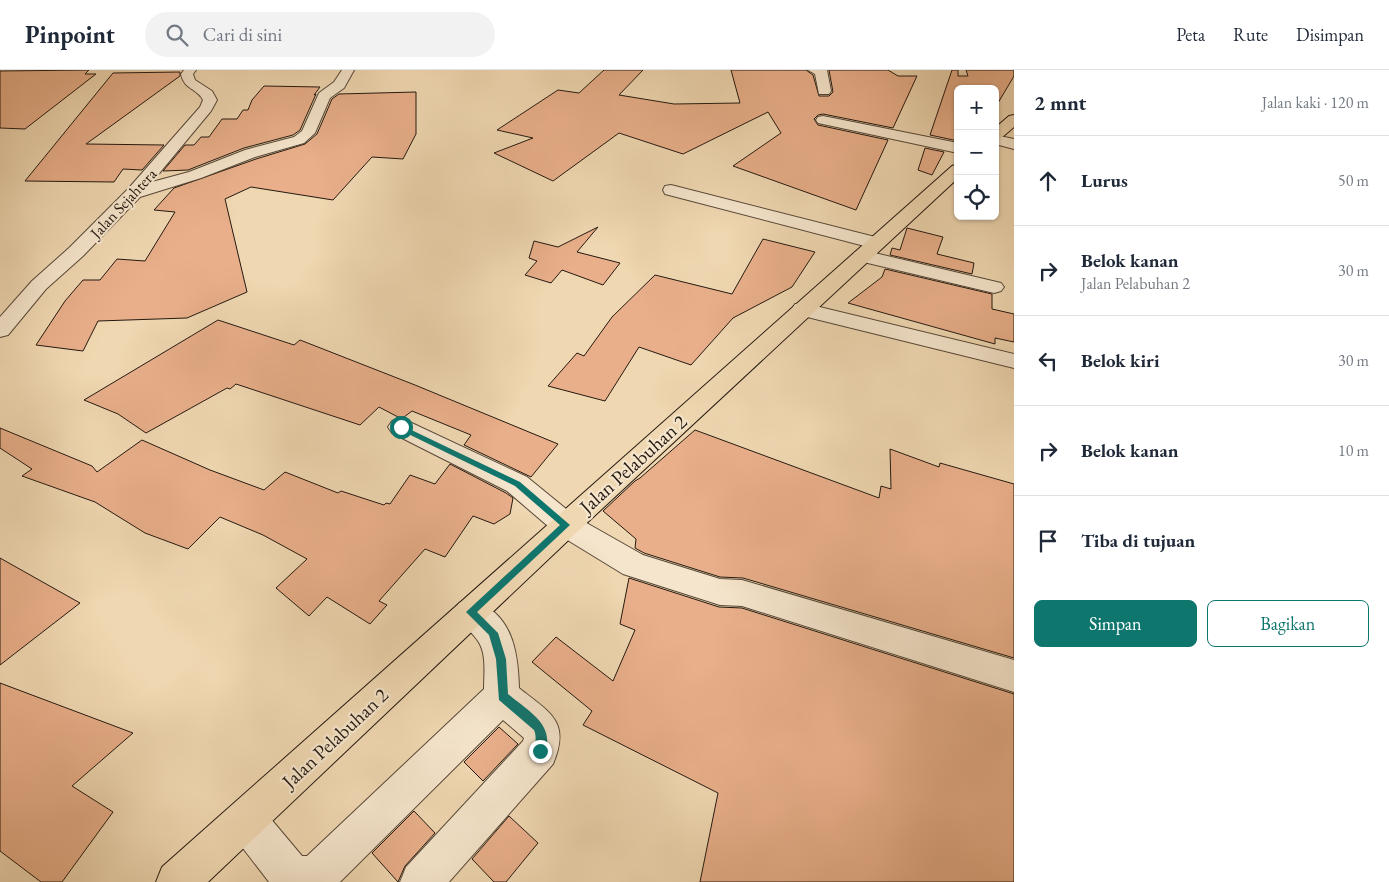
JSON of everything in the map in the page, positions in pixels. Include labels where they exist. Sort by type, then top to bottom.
[{"type":"main road","points":[[999,134],[1014,118]]},
{"type":"main road","name":"Jalan Pelabuhan 2","points":[[177,882],[566,525],[954,174]]},
{"type":"street","name":"Jalan Sejahtera","points":[[0,330],[39,285],[76,252],[134,193],[206,108],[210,100],[207,94],[188,82],[190,70]]},
{"type":"street","points":[[134,193],[195,175],[250,153],[299,140],[308,132],[324,96],[339,85],[348,70]]},
{"type":"street","points":[[814,70],[821,71],[824,91]]},
{"type":"street","points":[[823,120],[954,147]]},
{"type":"street","points":[[999,139],[1014,144]]},
{"type":"street","points":[[671,190],[994,287]]},
{"type":"street","points":[[803,309],[1014,361]]},
{"type":"street","points":[[401,427],[518,484],[566,525],[634,565],[720,592],[742,593],[1014,676]]},
{"type":"street","points":[[246,820],[292,877],[317,879],[502,696],[501,659],[493,633],[471,612]]},
{"type":"street","points":[[421,882],[540,751],[543,736],[538,726],[502,696]]},
{"type":"building","points":[[89,70],[85,74],[96,74],[25,129],[0,128],[0,71]]},
{"type":"building","points":[[604,70],[643,70],[619,95],[674,104],[740,103],[731,70],[806,70],[813,75],[819,96],[829,96],[833,92],[829,70],[888,70],[898,76],[917,76],[893,128],[823,114],[818,115],[814,119],[818,125],[888,140],[856,210],[733,166],[781,133],[768,112],[683,154],[619,133],[553,181],[494,153],[533,138],[497,130],[558,90],[579,93]]},
{"type":"building","points":[[952,70],[958,70],[958,76],[968,76],[966,70],[1014,70],[1014,76],[999,101],[999,85],[954,85],[954,140],[930,135]]},
{"type":"building","points":[[180,72],[180,76],[86,144],[164,145],[142,170],[123,169],[114,182],[25,181],[113,73]]},
{"type":"building","points":[[264,86],[320,87],[314,95],[316,94],[300,130],[293,135],[244,148],[188,170],[163,171],[185,145],[194,145],[201,137],[209,137],[222,119],[237,119],[243,110],[248,110],[252,100]]},
{"type":"building","points":[[416,92],[416,134],[403,159],[372,157],[333,200],[251,187],[225,199],[247,292],[187,318],[98,321],[83,351],[36,345],[65,301],[83,280],[100,280],[117,259],[145,261],[175,212],[154,210],[174,188],[305,144],[317,134],[332,99],[339,94]]},
{"type":"building","points":[[925,148],[944,152],[932,175],[918,170]]},
{"type":"building","points":[[598,227],[577,252],[620,263],[603,285],[562,270],[551,283],[525,275],[537,261],[529,258],[534,241],[558,247]]},
{"type":"building","points":[[907,228],[943,237],[937,254],[974,263],[972,274],[890,255],[892,248],[900,250]]},
{"type":"building","points":[[763,239],[815,252],[792,287],[733,318],[691,365],[639,347],[605,401],[548,386],[577,353],[584,356],[612,317],[655,275],[732,294]]},
{"type":"building","points":[[885,269],[992,294],[992,309],[1014,314],[1014,342],[995,338],[995,344],[848,303],[882,277]]},
{"type":"building","points":[[218,320],[294,345],[300,340],[558,444],[531,477],[464,445],[471,435],[412,411],[404,417],[398,417],[379,407],[360,425],[236,384],[230,389],[227,388],[146,433],[118,414],[84,400]]},
{"type":"building","points":[[0,428],[92,466],[97,472],[142,440],[210,470],[264,490],[285,472],[338,493],[341,491],[384,505],[386,503],[390,504],[410,475],[435,484],[450,464],[513,498],[510,514],[494,524],[473,516],[445,557],[425,549],[379,601],[387,605],[370,624],[327,597],[309,616],[276,588],[307,559],[263,535],[220,517],[188,549],[145,533],[95,502],[22,476],[32,469],[0,448]]},
{"type":"building","points":[[695,430],[879,498],[881,486],[891,489],[890,449],[939,467],[940,463],[1014,484],[1014,658],[743,578],[720,577],[644,553],[635,548],[636,539],[603,511]]},
{"type":"building","points":[[0,558],[80,603],[0,665]]},
{"type":"building","points":[[629,578],[719,607],[742,608],[1014,694],[1014,882],[700,882],[718,793],[583,725],[592,711],[532,662],[556,637],[613,681],[635,630],[620,624]]},
{"type":"building","points":[[0,683],[133,733],[72,786],[113,812],[62,882],[41,882],[0,851]]},
{"type":"building","points":[[499,727],[518,744],[483,781],[464,762]]},
{"type":"building","points":[[414,811],[435,833],[405,866],[398,882],[372,853]]},
{"type":"building","points":[[509,816],[538,843],[506,882],[494,882],[472,859]]},
{"type":"route","points":[[401,427],[518,484],[566,525],[471,612],[493,633],[501,659],[502,696],[538,726],[543,736],[540,751]]}]
